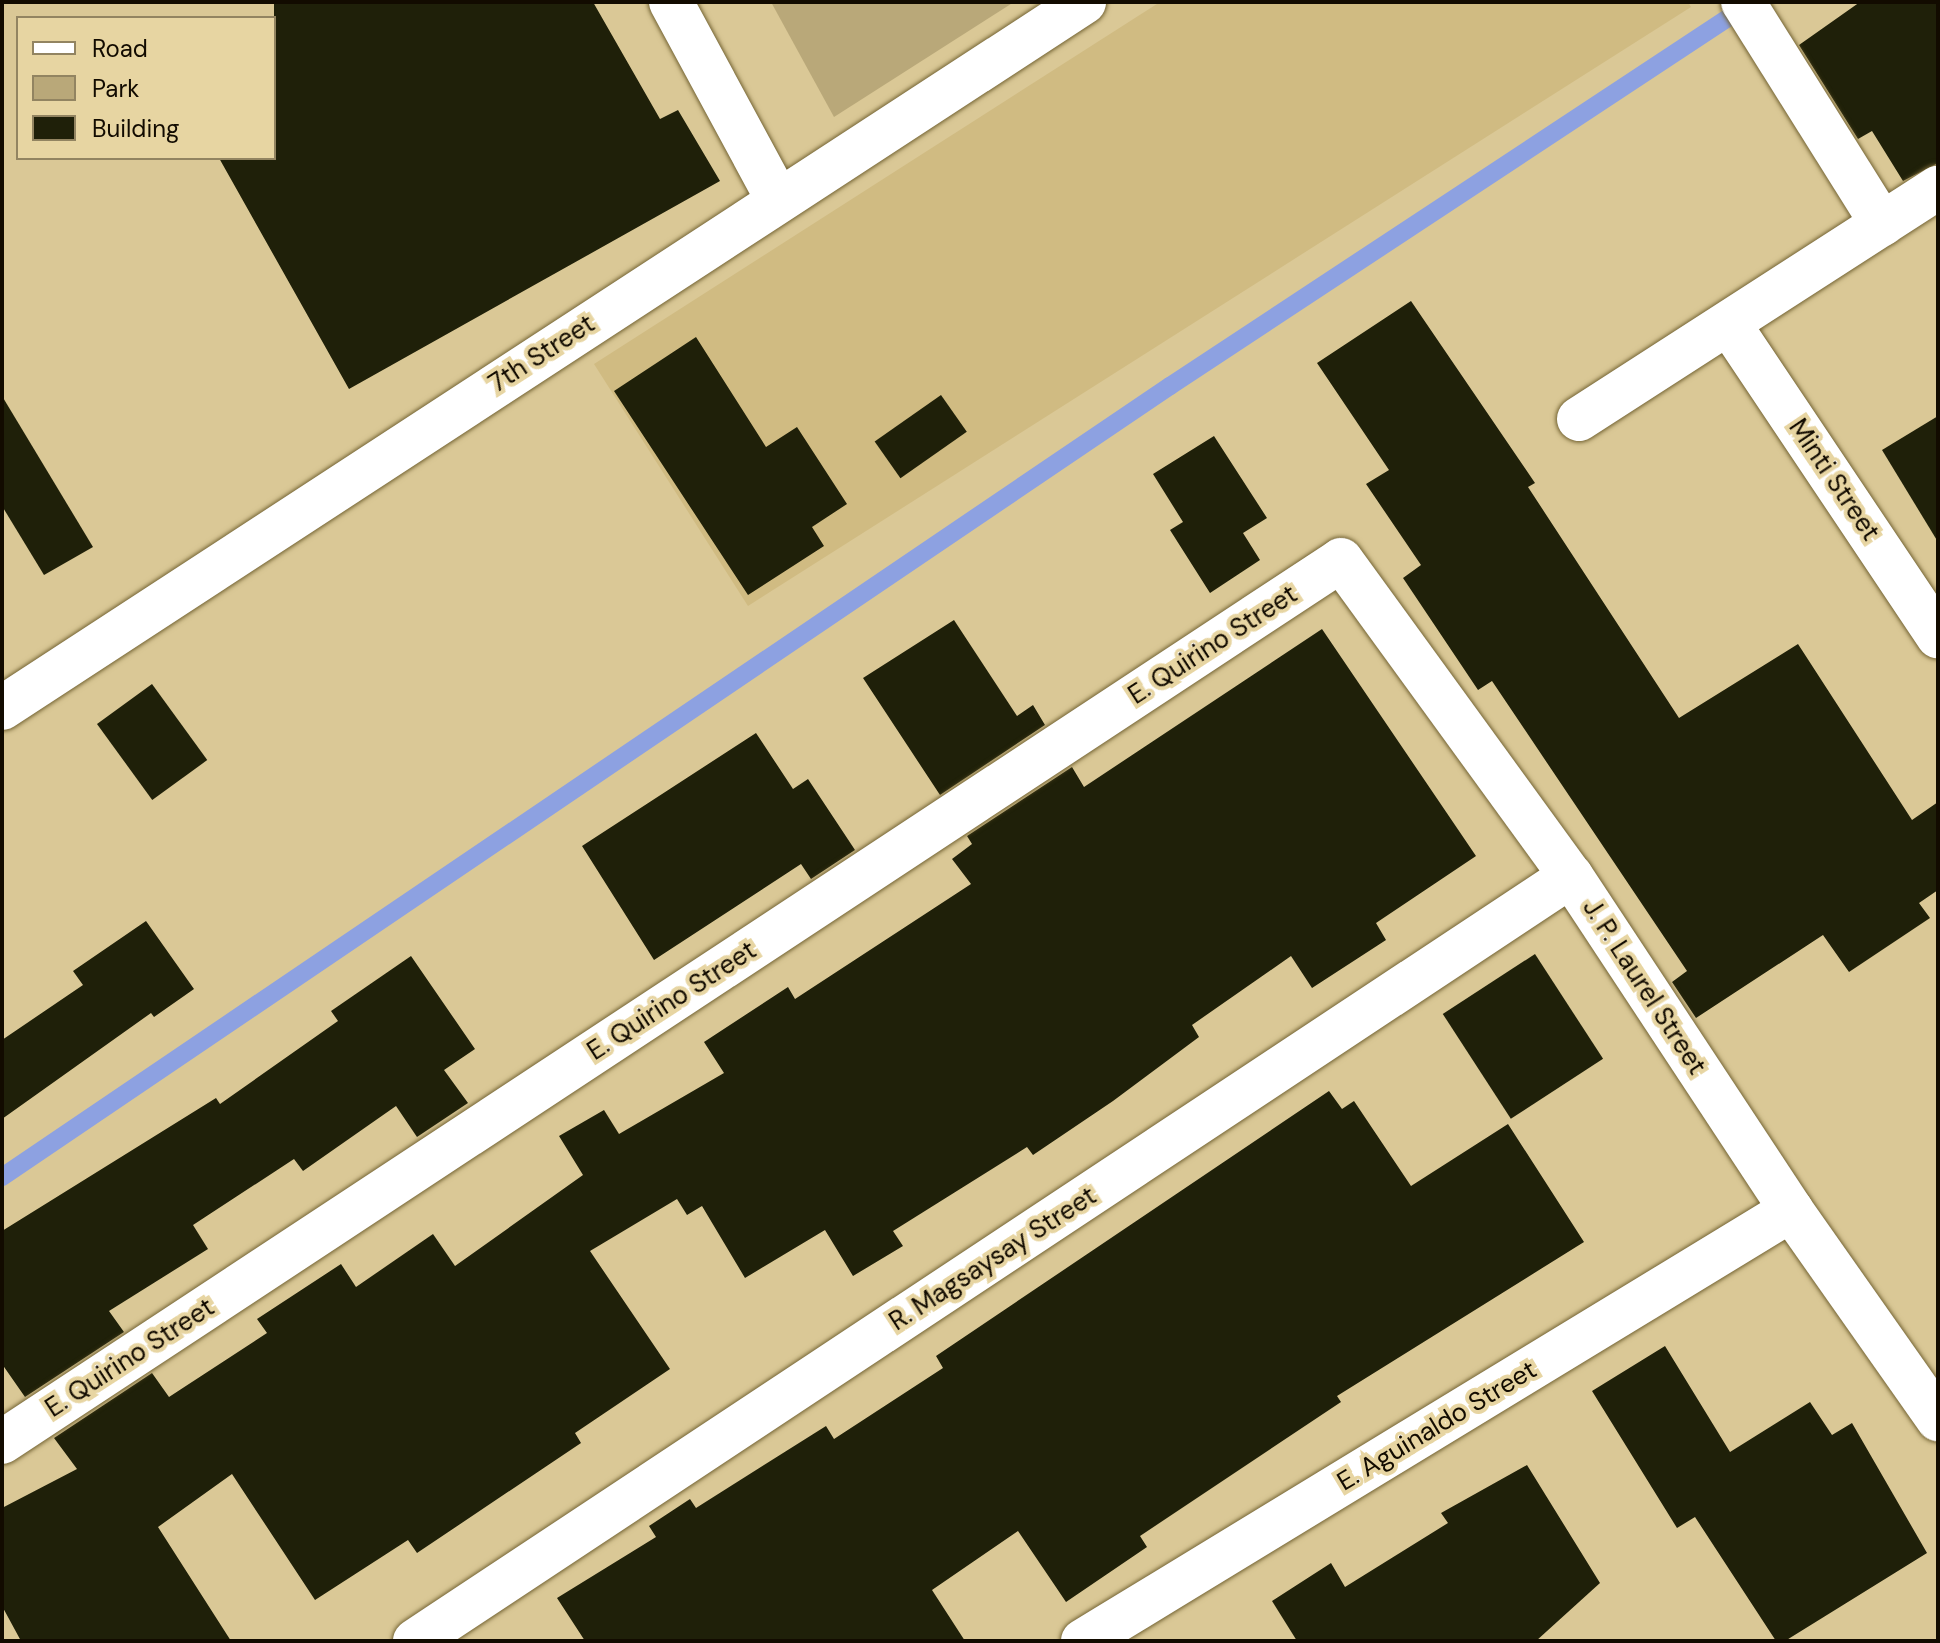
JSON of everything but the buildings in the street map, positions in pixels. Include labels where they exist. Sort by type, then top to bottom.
[{"type":"street","points":[[671,2],[778,200]]},
{"type":"street","name":"7th Street","points":[[2,708],[1084,2]]},
{"type":"street","points":[[1751,16],[1882,224]]},
{"type":"street","points":[[1579,419],[1938,188]]},
{"type":"street","name":"Minti Street","points":[[1729,324],[1938,636]]},
{"type":"street","name":"J. P. Laurel Street","points":[[1341,560],[1571,876],[1791,1210],[1938,1419]]},
{"type":"street","name":"E. Quirino Street","points":[[2,1442],[1341,560]]},
{"type":"street","name":"R. Magsaysay Street","points":[[415,1641],[1571,876]]},
{"type":"street","name":"E. Aguinaldo Street","points":[[1083,1641],[1791,1210]]},
{"type":"shaded area","points":[[1160,2],[1688,2],[1691,7],[748,606],[594,364]]},
{"type":"green space","points":[[771,2],[1014,2],[834,117]]},
{"type":"waterway","points":[[2,1177],[1170,386],[1746,6]]}]
